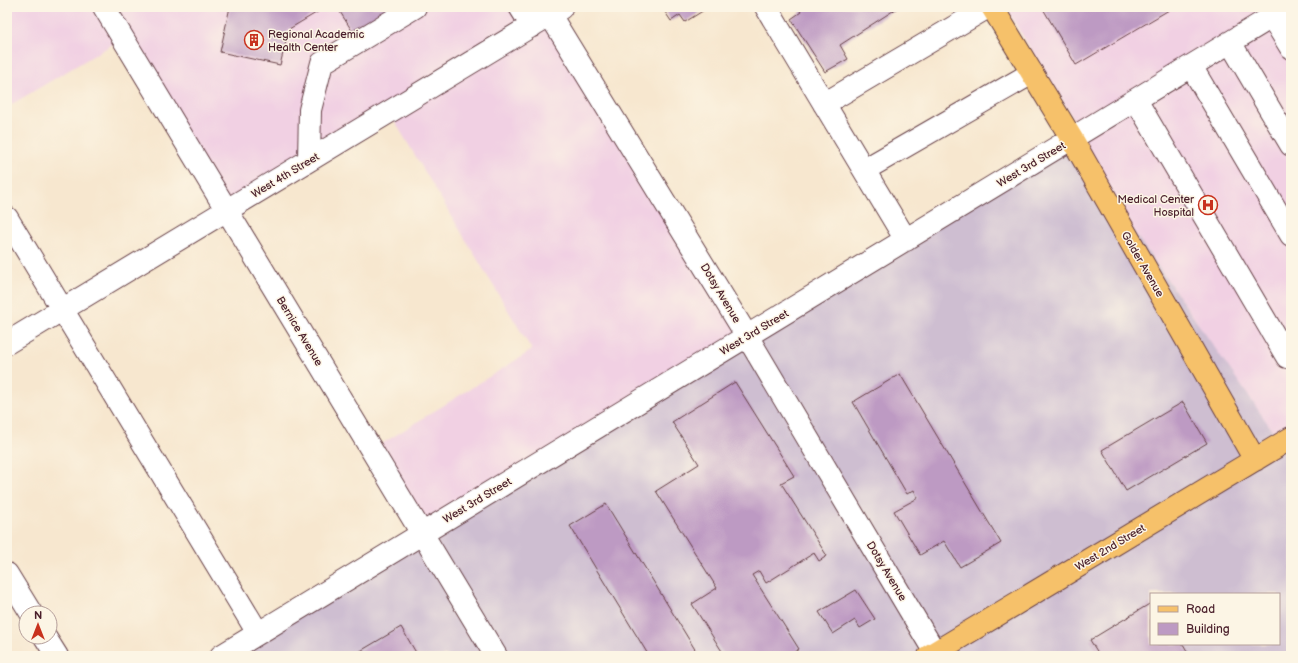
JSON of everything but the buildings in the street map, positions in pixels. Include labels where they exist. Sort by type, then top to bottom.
[{"type":"main road","name":"Golder Avenue","points":[[992,7],[1072,139],[1255,460]]},
{"type":"main road","name":"West 2nd Street","points":[[934,655],[1291,438]]},
{"type":"street","name":"Bernice Avenue","points":[[104,7],[496,656]]},
{"type":"street","points":[[309,160],[310,110],[322,63],[415,7]]},
{"type":"street","points":[[520,7],[532,26]]},
{"type":"street","points":[[766,7],[906,240]]},
{"type":"street","points":[[824,104],[988,7]]},
{"type":"street","name":"West 4th Street","points":[[7,343],[556,11]]},
{"type":"street","name":"Dotsy Avenue","points":[[556,11],[934,655]]},
{"type":"street","points":[[1280,12],[1291,48]]},
{"type":"street","name":"West 3rd Street","points":[[221,656],[1280,12]]},
{"type":"street","points":[[1230,42],[1291,144]]},
{"type":"street","points":[[1191,66],[1291,235]]},
{"type":"street","points":[[864,170],[1032,73]]},
{"type":"street","points":[[1136,100],[1287,357],[1291,354]]},
{"type":"street","points":[[7,218],[258,633]]},
{"type":"street","points":[[7,574],[25,605]]},
{"type":"street","points":[[50,645],[57,656]]},
{"type":"shaded area","points":[[7,7],[562,7],[550,15],[747,336],[422,533],[372,450],[532,350],[389,112],[227,210],[123,38],[7,107]]},
{"type":"shaded area","name":"Medical Center Hospital","points":[[1005,7],[1291,7],[1291,457],[1268,424],[1261,428],[1195,319],[1088,166],[1082,133]]},
{"type":"shaded area","points":[[1072,139],[1088,166],[1291,457],[1291,656],[221,656]]},
{"type":"place","name":"Regional Academic Health Center","points":[[254,40]]},
{"type":"place","name":"Medical Center Hospital","points":[[1208,205]]}]
